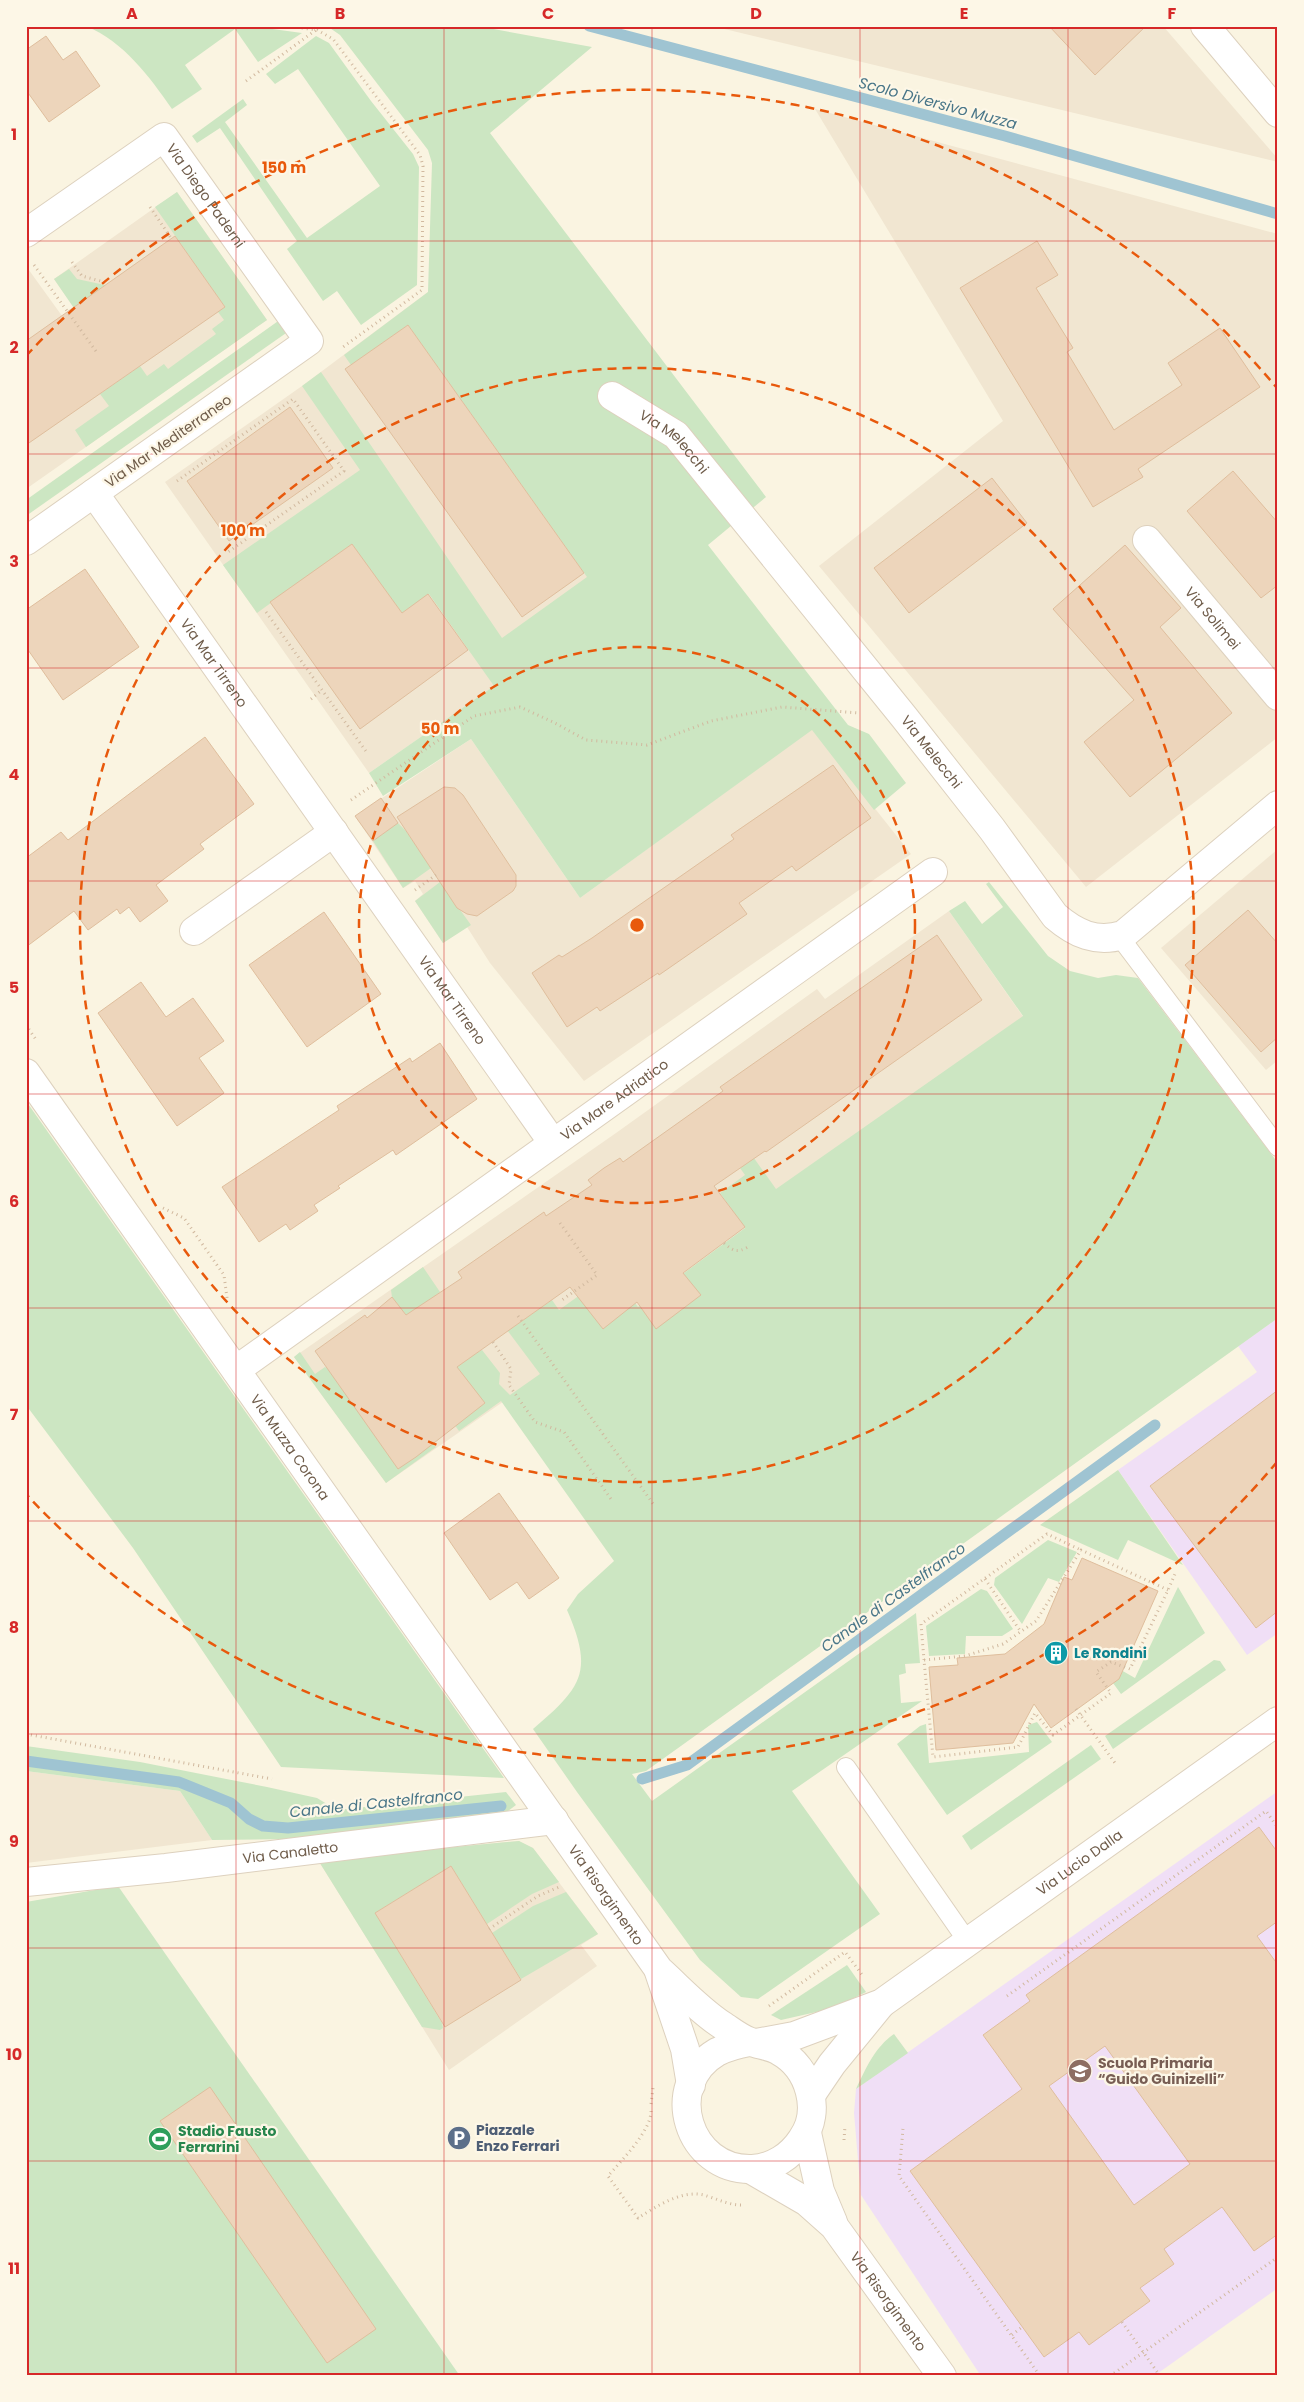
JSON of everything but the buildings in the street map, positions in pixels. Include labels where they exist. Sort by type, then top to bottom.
[{"type":"street","points":[[1205,26],[1278,113]]},
{"type":"street","name":"Via Diego Paderni","points":[[26,233],[164,137],[309,341]]},
{"type":"street","name":"Via Mar Mediterraneo","points":[[26,541],[309,341]]},
{"type":"street","name":"Via Melecchi","points":[[612,396],[676,435],[904,717],[992,829],[1055,916],[1068,927],[1087,936],[1105,940],[1119,936]]},
{"type":"street","name":"Via Mar Tirreno","points":[[94,493],[553,1143]]},
{"type":"street","name":"Via Solimei","points":[[1146,540],[1278,696]]},
{"type":"street","points":[[1119,936],[1123,935],[1278,805]]},
{"type":"street","points":[[194,931],[329,825]]},
{"type":"street","name":"Via Mare Adriatico","points":[[236,1370],[933,872]]},
{"type":"street","name":"Via Muzza Corona","points":[[26,1073],[554,1820]]},
{"type":"street","name":"Via Lucio Dalla","points":[[753,2043],[794,2036],[882,2003],[1278,1722]]},
{"type":"street","name":"Via Risorgimento","points":[[554,1820],[659,1970],[719,2023],[753,2043],[780,2051],[802,2073],[811,2095],[812,2112],[806,2133],[791,2154],[776,2163],[750,2169]]},
{"type":"street","name":"Via Canaletto","points":[[26,1882],[176,1867],[554,1820]]},
{"type":"street","name":"Via Risorgimento","points":[[659,1970],[685,2049],[691,2085],[687,2112],[691,2129],[699,2144],[711,2156],[726,2165],[750,2169],[807,2202],[834,2226],[942,2376]]},
{"type":"street","name":"Via Lucio Dalla","points":[[811,2095],[832,2064],[882,2003]]},
{"type":"street","name":"Via Risorgimento","points":[[691,2085],[703,2064],[716,2053],[753,2043]]},
{"type":"street","name":"Via Risorgimento","points":[[806,2133],[820,2191],[834,2226]]},
{"type":"lane","points":[[1119,936],[1278,1147]]},
{"type":"lane","points":[[846,1767],[968,1942]]},
{"type":"path","points":[[287,26],[317,30],[334,39],[420,155],[423,166],[422,290],[335,352]]},
{"type":"path","points":[[246,81],[317,30]]},
{"type":"path","points":[[150,208],[171,238]]},
{"type":"path","points":[[31,261],[98,354]]},
{"type":"path","points":[[72,262],[82,276],[108,283]]},
{"type":"path","points":[[177,481],[293,398],[344,471],[228,552]]},
{"type":"path","points":[[233,434],[240,443]]},
{"type":"path","points":[[266,612],[368,754]]},
{"type":"path","points":[[311,699],[322,690]]},
{"type":"path","points":[[329,825],[474,716],[520,707],[586,740],[647,745],[711,721],[782,707],[904,717]]},
{"type":"path","points":[[419,888],[436,875]]},
{"type":"path","points":[[26,1025],[38,1042]]},
{"type":"path","points":[[161,1207],[184,1218],[224,1275],[228,1304]]},
{"type":"path","points":[[560,1223],[597,1275],[562,1300]]},
{"type":"path","points":[[724,1243],[732,1251],[740,1251],[748,1247]]},
{"type":"path","points":[[518,1316],[654,1505]]},
{"type":"path","points":[[492,1342],[511,1369],[509,1385],[536,1422],[564,1432],[614,1502]]},
{"type":"path","points":[[1168,1590],[1047,1534],[921,1624],[933,1757],[1018,1747],[1035,1712],[1053,1736],[1111,1693],[1096,1672],[1111,1662],[1130,1669],[1168,1590],[1175,1574]]},
{"type":"path","points":[[924,1660],[965,1656],[1003,1644],[1021,1632],[1036,1621],[1081,1550]]},
{"type":"path","points":[[985,1579],[1021,1632]]},
{"type":"path","points":[[1076,1709],[1115,1763]]},
{"type":"path","points":[[26,1734],[272,1780]]},
{"type":"path","points":[[1007,1996],[1266,1811],[1278,1828]]},
{"type":"path","points":[[489,1929],[538,1896],[593,1875]]},
{"type":"path","points":[[764,2009],[845,1952],[866,1981]]},
{"type":"path","points":[[653,2086],[650,2099],[652,2114],[649,2121],[631,2150],[608,2176],[638,2218],[666,2201],[688,2196],[705,2195],[726,2203],[749,2205]]},
{"type":"path","points":[[844,2144],[846,2120]]},
{"type":"path","points":[[903,2129],[898,2176],[1040,2376]]},
{"type":"path","points":[[1110,2376],[1278,2258]]},
{"type":"path","points":[[1122,2322],[1160,2376]]},
{"type":"path","points":[[1012,2335],[1022,2327]]},
{"type":"shaded area","points":[[712,26],[1163,26],[1278,159],[1278,162]]},
{"type":"shaded area","points":[[815,109],[1278,234],[1278,737],[1086,887],[819,566],[1003,421]]},
{"type":"shaded area","points":[[177,192],[267,320],[26,489],[26,266],[96,363],[107,355],[54,279]]},
{"type":"shaded area","points":[[428,292],[637,587],[369,773],[165,482],[302,386]]},
{"type":"shaded area","points":[[812,729],[911,854],[584,1081],[490,963],[467,927],[443,943],[415,901],[423,894],[415,881],[403,888],[355,816],[471,739],[580,898]]},
{"type":"shaded area","points":[[1278,849],[1278,1060],[1266,1070],[1161,948]]},
{"type":"shaded area","points":[[949,911],[1031,1028],[745,1228],[638,1308],[386,1483],[294,1357],[616,1133],[817,989],[825,999]]},
{"type":"shaded area","points":[[1278,1318],[1278,1633],[1247,1655],[1118,1470],[1257,1372],[1238,1346]]},
{"type":"shaded area","points":[[26,1771],[180,1791],[212,1840],[26,1863]]},
{"type":"shaded area","name":"Scuola Primaria “Guido Guinizelli”","points":[[1278,1791],[1278,2288],[1154,2376],[981,2376],[861,2195],[854,2113],[856,2089]]},
{"type":"shaded area","points":[[519,1841],[533,1848],[598,1934],[581,1945],[597,1966],[449,2070],[318,1860]]},
{"type":"green space","points":[[86,26],[251,26],[302,33],[258,62],[235,29],[185,65],[202,89],[172,109],[135,61],[112,41]]},
{"type":"green space","points":[[327,26],[477,26],[592,47],[490,133],[766,497],[708,545],[848,725],[869,734],[906,783],[874,810],[812,730],[580,898],[471,739],[383,796],[369,773],[494,686],[429,594],[402,613],[352,544],[257,613],[223,565],[360,470],[302,386],[321,372],[502,638],[587,577],[408,325],[351,365],[344,355],[428,292],[432,163],[428,150],[340,35]]},
{"type":"green space","points":[[316,36],[329,43],[371,101],[413,154],[419,167],[417,285],[361,325],[337,291],[323,301],[287,249],[297,241],[220,128],[197,143],[192,136],[243,99],[247,105],[225,122],[307,238],[380,186],[298,69],[275,84],[266,74]]},
{"type":"green space","points":[[177,192],[267,320],[86,447],[75,430],[109,406],[100,394],[140,366],[147,376],[164,364],[168,369],[216,334],[212,329],[224,320],[218,312],[225,307],[155,207]]},
{"type":"green space","points":[[69,269],[77,279],[105,285],[83,301],[102,349],[54,279]]},
{"type":"green space","points":[[281,319],[289,331],[26,516],[26,500]]},
{"type":"green space","points":[[398,823],[406,831],[431,868],[403,888],[373,841]]},
{"type":"green space","points":[[440,882],[471,925],[443,943],[415,901]]},
{"type":"green space","points":[[989,882],[1048,956],[1070,971],[1098,978],[1116,975],[1138,978],[1278,1163],[1278,1318],[646,1771],[632,1774],[652,1801],[916,1613],[920,1663],[905,1664],[906,1673],[899,1675],[901,1703],[922,1701],[792,1791],[880,1914],[758,1999],[741,1997],[700,1960],[533,1729],[563,1701],[578,1677],[581,1664],[580,1649],[567,1610],[578,1594],[614,1561],[501,1401],[459,1431],[428,1387],[415,1309],[406,1315],[392,1297],[391,1290],[423,1267],[440,1292],[435,1296],[475,1354],[482,1350],[500,1373],[499,1384],[510,1395],[540,1374],[504,1326],[529,1316],[552,1300],[559,1310],[605,1277],[575,1222],[638,1307],[745,1228],[720,1193],[745,1175],[740,1168],[712,1099],[776,1189],[1023,1016],[949,911],[965,901],[982,924],[1003,907],[986,884]]},
{"type":"green space","points":[[26,1101],[504,1778],[281,1767],[133,1548],[26,1405]]},
{"type":"green space","points":[[300,1352],[315,1374],[325,1367],[436,1447],[386,1483],[294,1357]]},
{"type":"green space","points":[[1118,1470],[1183,1565],[1128,1540],[1118,1560],[1040,1525]]},
{"type":"green space","points":[[1048,1540],[1077,1552],[1059,1582],[1048,1578],[1022,1624],[994,1585],[995,1578]]},
{"type":"green space","points":[[1178,1587],[1205,1633],[1121,1694],[1105,1672],[1114,1666],[1135,1678]]},
{"type":"green space","points":[[981,1589],[987,1591],[1013,1629],[1002,1636],[966,1636],[965,1654],[929,1656],[926,1626]]},
{"type":"green space","points":[[1214,1660],[1220,1661],[1226,1670],[1113,1749],[1105,1736]]},
{"type":"green space","points":[[1037,1722],[1052,1742],[947,1815],[897,1744],[920,1726],[926,1724],[929,1763],[1029,1752],[1028,1725]]},
{"type":"green space","points":[[1091,1745],[1101,1759],[971,1850],[962,1836]]},
{"type":"green space","points":[[26,1746],[140,1762],[267,1787],[317,1798],[337,1810],[506,1792],[516,1805],[499,1818],[287,1839],[212,1840],[180,1791],[26,1771]]},
{"type":"green space","points":[[519,1841],[533,1848],[559,1882],[532,1894],[487,1924],[451,1866],[375,1913],[442,2023],[443,2028],[440,2030],[422,2027],[318,1860]]},
{"type":"green space","name":"Stadio Fausto Ferrarini","points":[[118,1886],[460,2376],[26,2376],[26,1902]]},
{"type":"green space","points":[[566,1892],[598,1934],[521,1979],[492,1933],[533,1906]]},
{"type":"green space","points":[[847,1965],[866,1992],[834,2008],[781,2020],[771,2015]]},
{"type":"green space","points":[[894,2034],[908,2053],[856,2089],[876,2052]]},
{"type":"waterway","name":"Scolo Diversivo Muzza","points":[[589,26],[1005,136],[1278,214]]},
{"type":"waterway","name":"Canale di Castelfranco","points":[[642,1779],[687,1765],[1155,1425]]},
{"type":"waterway","name":"Canale di Castelfranco","points":[[26,1761],[179,1782],[231,1803],[249,1819],[263,1826],[288,1828],[501,1806]]},
{"type":"place","name":"Le Rondini","points":[[1056,1653]]},
{"type":"place","name":"Scuola Primaria “Guido Guinizelli”","points":[[1080,2071]]},
{"type":"place","name":"Piazzale Enzo Ferrari","points":[[459,2138]]},
{"type":"place","name":"Stadio Fausto Ferrarini","points":[[160,2139]]}]
